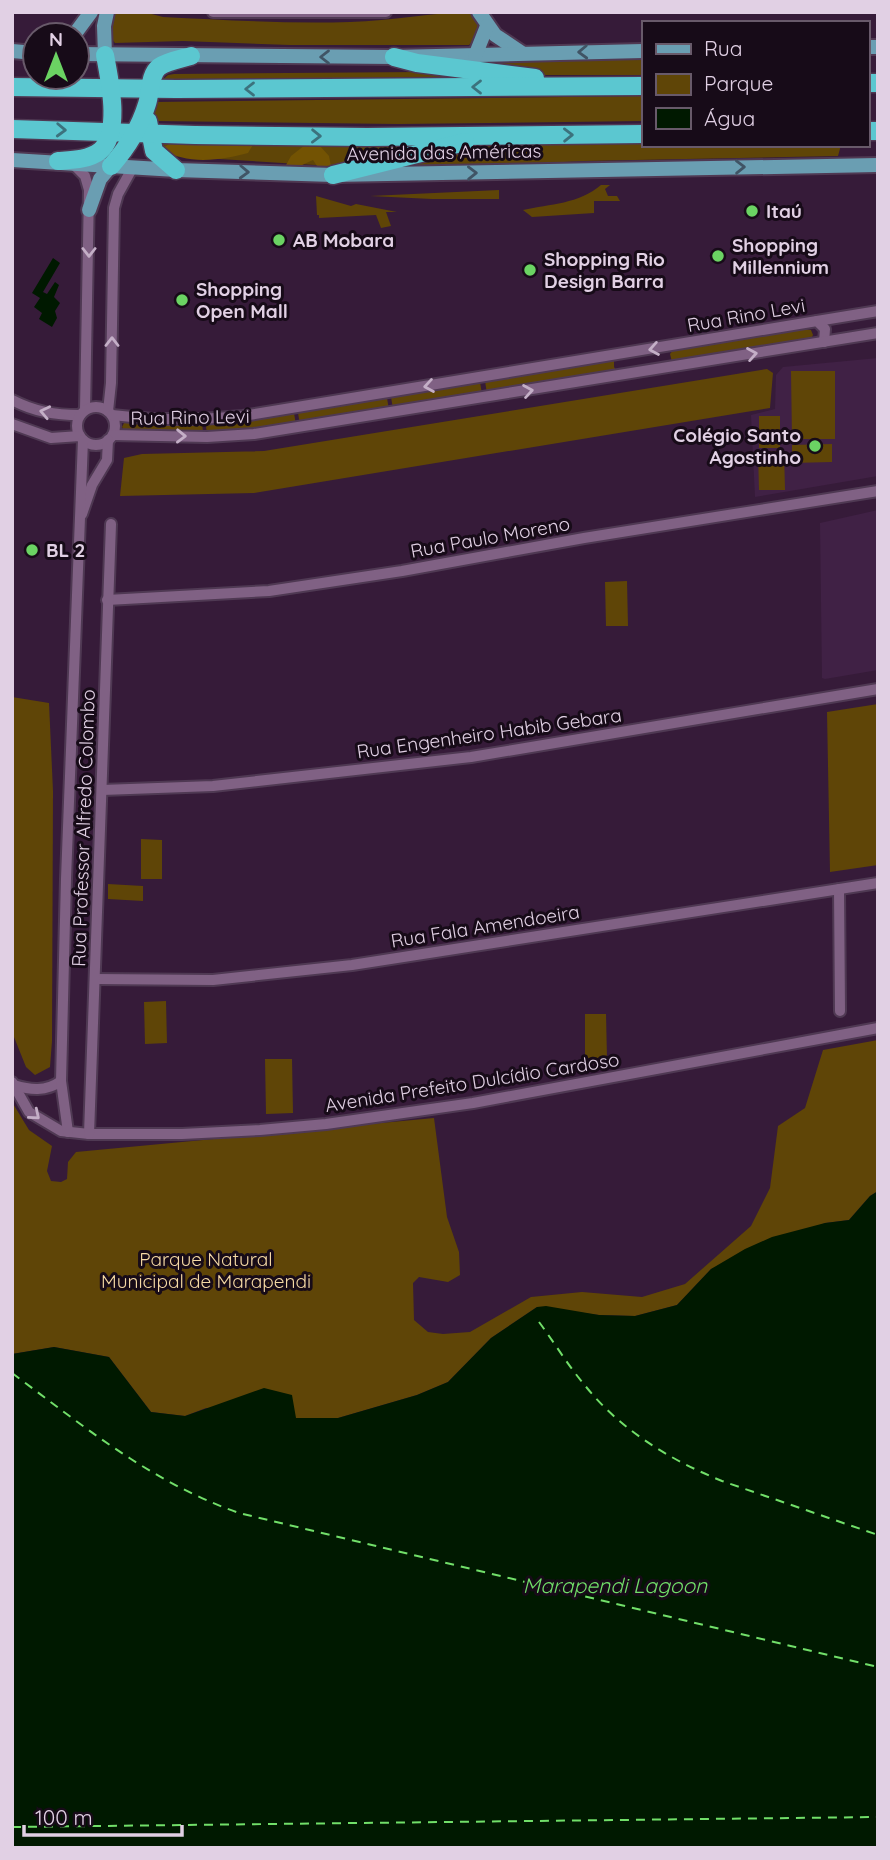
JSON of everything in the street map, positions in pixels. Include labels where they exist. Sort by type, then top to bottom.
[{"type":"highway","points":[[66,163],[99,151],[110,131],[112,88],[105,55]]},
{"type":"highway","points":[[111,166],[142,132],[153,76],[158,68],[191,56]]},
{"type":"highway","points":[[394,57],[417,63],[540,79],[577,80],[593,86]]},
{"type":"highway","points":[[12,87],[112,88],[149,96],[642,86]]},
{"type":"highway","name":"Avenida das Américas","points":[[12,129],[195,135],[642,134]]},
{"type":"highway","points":[[142,132],[154,151],[176,170]]},
{"type":"highway","points":[[333,175],[488,136]]},
{"type":"main road","points":[[105,55],[104,26],[107,12]]},
{"type":"main road","points":[[479,12],[495,35],[523,54]]},
{"type":"main road","points":[[475,56],[487,26]]},
{"type":"main road","points":[[91,54],[394,57],[642,51]]},
{"type":"main road","name":"Avenida das Américas","points":[[12,160],[176,170],[333,175],[878,165]]},
{"type":"main road","points":[[89,210],[100,178],[111,166]]},
{"type":"street","points":[[213,12],[386,12]]},
{"type":"street","points":[[66,163],[88,181],[83,412],[77,423],[81,438]]},
{"type":"street","points":[[12,424],[51,438],[81,438],[95,445],[111,438],[115,425],[110,413],[114,208],[118,194],[133,167]]},
{"type":"street","points":[[817,321],[878,311]]},
{"type":"street","name":"Rua Rino Levi","points":[[110,413],[152,419],[243,416],[817,321],[825,329],[824,342],[254,434],[111,438]]},
{"type":"street","points":[[824,342],[878,333]]},
{"type":"street","points":[[618,355],[618,366],[622,375]]},
{"type":"street","points":[[12,400],[38,412],[55,415],[83,412],[97,407],[110,413]]},
{"type":"street","name":"Rua Professor Alfredo Colombo","points":[[68,1132],[61,1080],[81,438]]},
{"type":"street","name":"Rua Professor Alfredo Colombo","points":[[78,527],[92,485],[107,460],[111,438]]},
{"type":"street","name":"Rua Paulo Moreno","points":[[107,600],[270,591],[878,491]]},
{"type":"street","name":"Rua Professor Alfredo Colombo","points":[[89,1134],[111,524]]},
{"type":"street","name":"Rua Engenheiro Habib Gebara","points":[[102,789],[213,786],[471,757],[878,689]]},
{"type":"street","name":"Rua Fala Amendoeira","points":[[95,979],[214,980],[352,965],[878,883]]},
{"type":"street","points":[[839,889],[840,1011]]},
{"type":"street","name":"Avenida Prefeito Dulcídio Cardoso","points":[[13,1083],[29,1112],[49,1126],[68,1132],[182,1134],[326,1124],[473,1103],[878,1028]]},
{"type":"street","points":[[13,1083],[37,1090],[61,1080]]},
{"type":"shaded area","points":[[254,143],[248,153],[204,160],[182,157],[163,148],[169,144]]},
{"type":"shaded area","points":[[305,145],[320,146],[329,156],[331,166],[317,166],[313,160],[300,166],[286,165],[291,156]]},
{"type":"shaded area","name":"Colégio Santo Agostinho","points":[[878,358],[878,476],[755,497],[751,415],[775,409],[776,375],[783,367]]},
{"type":"shaded area","points":[[878,510],[878,670],[825,679],[822,678],[820,523]]},
{"type":"green space","points":[[114,12],[144,12],[163,17],[303,22],[366,21],[473,12],[481,26],[477,37],[469,45],[290,45],[183,41],[115,43],[108,34]]},
{"type":"green space","points":[[642,59],[642,75],[545,75],[463,61]]},
{"type":"green space","points":[[420,72],[519,79],[161,81],[174,74]]},
{"type":"green space","points":[[642,96],[642,121],[398,124],[155,121],[155,102]]},
{"type":"green space","points":[[642,138],[642,147],[840,147],[838,156],[584,161],[380,171],[465,147]]},
{"type":"green space","points":[[158,139],[436,141],[352,166],[331,166],[170,156],[164,155]]},
{"type":"green space","points":[[601,185],[610,185],[605,189],[608,196],[617,196],[620,201],[594,201],[594,213],[532,217],[523,210],[574,200]]},
{"type":"green space","points":[[499,190],[499,199],[370,196]]},
{"type":"green space","points":[[316,196],[351,206],[356,204],[397,212],[386,212],[391,226],[381,228],[376,215],[319,218]]},
{"type":"green space","points":[[811,330],[811,339],[672,362],[670,354],[673,350]]},
{"type":"green space","points":[[614,360],[618,373],[487,394],[485,381]]},
{"type":"green space","points":[[767,369],[773,373],[770,408],[254,493],[120,496],[124,458],[142,454],[264,451]]},
{"type":"green space","points":[[791,371],[835,371],[835,439],[792,439]]},
{"type":"green space","points":[[480,382],[482,394],[393,409],[391,397]]},
{"type":"green space","points":[[387,398],[389,410],[300,425],[298,413]]},
{"type":"green space","points":[[294,413],[296,425],[207,433],[205,421]]},
{"type":"green space","points":[[759,416],[780,416],[780,448],[759,448]]},
{"type":"green space","points":[[125,421],[202,421],[203,433],[125,432],[122,427]]},
{"type":"green space","points":[[832,444],[832,462],[792,463],[792,445]]},
{"type":"green space","points":[[784,451],[785,490],[759,490],[758,452]]},
{"type":"green space","points":[[627,581],[628,626],[606,626],[605,582]]},
{"type":"green space","points":[[12,697],[49,703],[53,791],[52,1041],[50,1067],[35,1075],[26,1067],[12,1032]]},
{"type":"green space","points":[[878,704],[878,865],[830,872],[827,712]]},
{"type":"green space","points":[[141,839],[162,840],[162,879],[141,879]]},
{"type":"green space","points":[[108,884],[143,886],[143,901],[108,899]]},
{"type":"green space","points":[[166,1001],[167,1043],[145,1044],[144,1002]]},
{"type":"green space","points":[[585,1014],[606,1014],[607,1058],[585,1058]]},
{"type":"green space","name":"Parque Natural Municipal de Marapendi","points":[[878,1040],[878,1191],[870,1196],[849,1220],[825,1223],[711,1269],[677,1305],[635,1316],[599,1315],[537,1307],[491,1338],[448,1382],[417,1395],[338,1418],[296,1418],[206,1408],[185,1416],[151,1412],[109,1357],[54,1347],[12,1354],[12,1102],[29,1130],[52,1146],[47,1171],[51,1181],[61,1182],[67,1179],[68,1162],[76,1152],[434,1118],[447,1217],[459,1252],[460,1275],[448,1282],[419,1277],[413,1283],[414,1320],[428,1332],[443,1334],[470,1332],[531,1297],[582,1292],[642,1297],[685,1284],[751,1226],[770,1188],[778,1126],[805,1108],[823,1050]]},
{"type":"green space","points":[[265,1059],[292,1059],[293,1113],[266,1114]]},
{"type":"water","points":[[53,258],[60,263],[43,292],[47,294],[55,282],[59,285],[54,297],[60,303],[55,311],[57,318],[52,327],[39,319],[42,313],[34,307],[40,298],[32,293]]},
{"type":"water","name":"Marapendi Lagoon","points":[[878,1191],[878,1848],[12,1848],[12,1354],[54,1347],[109,1357],[151,1412],[185,1416],[264,1388],[292,1395],[296,1418],[338,1418],[417,1395],[448,1382],[491,1338],[537,1307],[546,1306],[599,1315],[635,1316],[677,1305],[711,1269],[745,1249],[772,1237],[825,1223],[849,1220],[870,1196]]},
{"type":"ferry route","points":[[539,1322],[597,1400],[646,1441],[683,1463],[722,1481],[878,1535]]},
{"type":"ferry route","points":[[12,1373],[148,1470],[239,1513],[878,1667]]},
{"type":"ferry route","points":[[12,1827],[878,1817]]},
{"type":"place","name":"Itaú","points":[[752,211]]},
{"type":"place","name":"AB Mobara","points":[[279,240]]},
{"type":"place","name":"Shopping Millennium","points":[[718,256]]},
{"type":"place","name":"Shopping Rio Design Barra","points":[[530,270]]},
{"type":"place","name":"Shopping Open Mall","points":[[182,300]]},
{"type":"place","name":"Colégio Santo Agostinho","points":[[815,446]]},
{"type":"place","name":"BL 2","points":[[32,550]]}]
